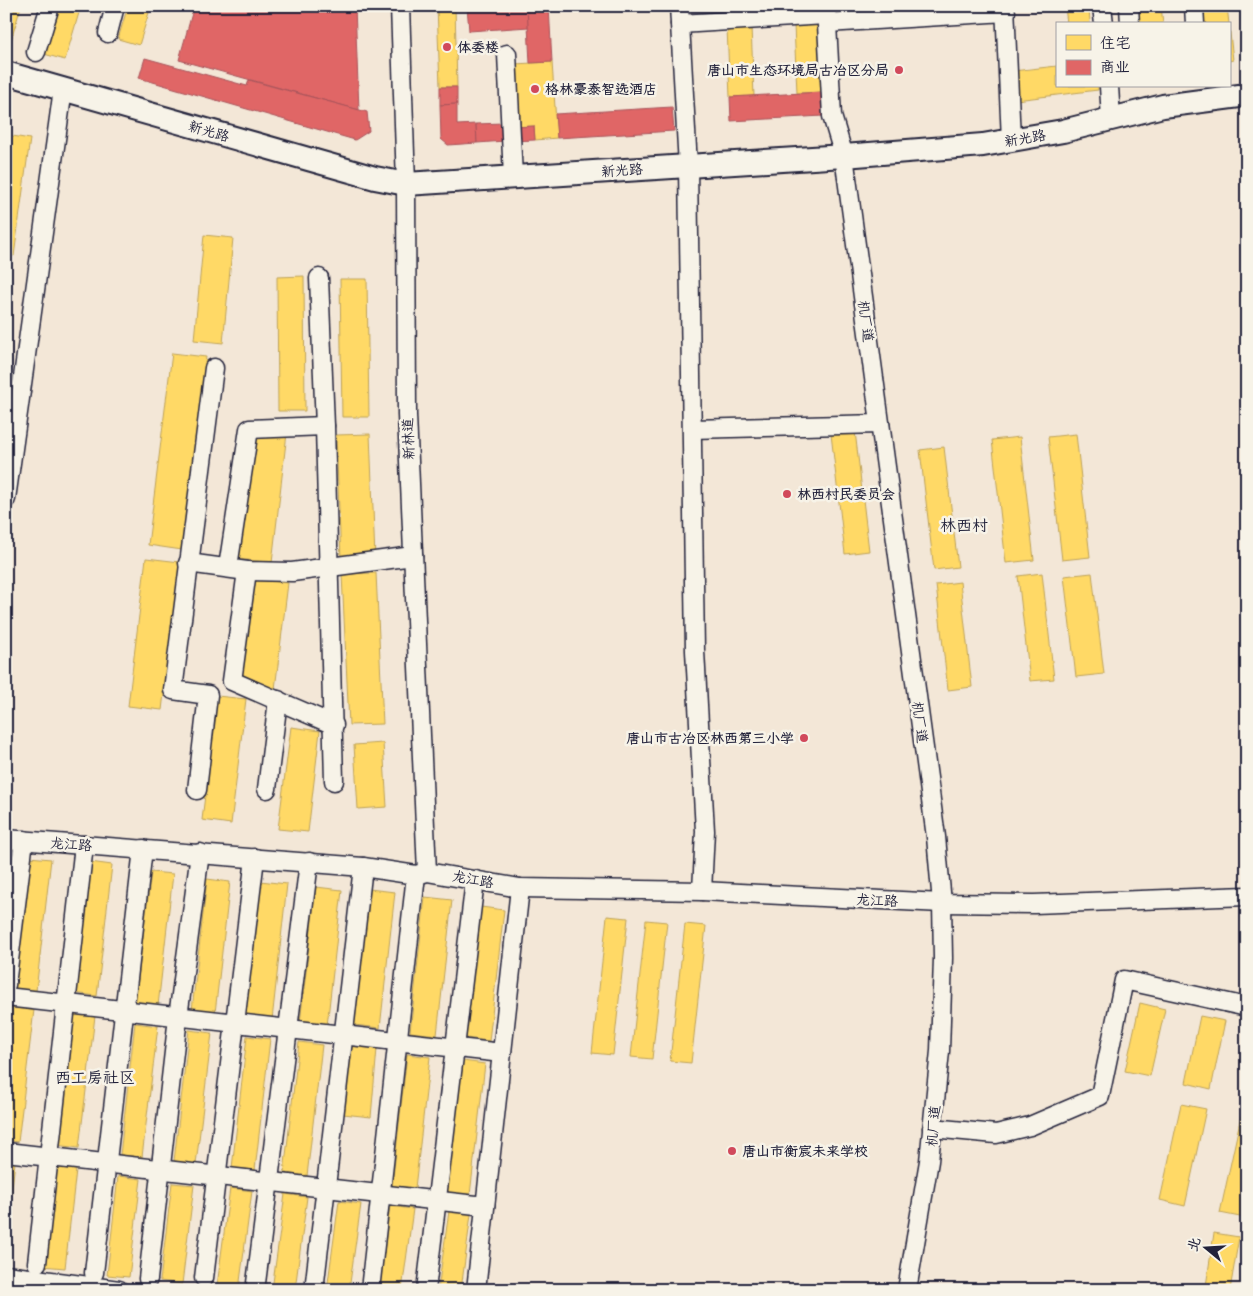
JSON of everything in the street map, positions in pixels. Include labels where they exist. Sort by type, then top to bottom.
[{"type":"main road","name":"新光路","points":[[6,73],[375,178],[406,184],[844,156],[983,145],[1063,132],[1163,106],[1247,95]]},
{"type":"street","points":[[36,52],[50,6]]},
{"type":"street","points":[[108,33],[115,6]]},
{"type":"street","name":"新林道","points":[[370,1290],[398,1041],[422,873],[413,556],[406,416],[406,184],[400,6]]},
{"type":"street","points":[[1102,6],[1104,22]]},
{"type":"street","points":[[1129,6],[1130,22]]},
{"type":"street","points":[[1194,6],[1195,22]]},
{"type":"street","points":[[702,891],[705,830],[694,651],[688,166],[679,15],[826,15],[1006,9],[1011,140]]},
{"type":"street","name":"机厂道","points":[[826,15],[832,116],[844,156],[936,837],[942,903],[943,958],[940,1042],[930,1161],[907,1290]]},
{"type":"street","points":[[507,54],[512,177]]},
{"type":"street","points":[[1109,88],[1111,119]]},
{"type":"street","points":[[6,499],[12,415],[63,89]]},
{"type":"street","points":[[319,278],[334,725],[334,781]]},
{"type":"street","points":[[197,790],[208,695],[173,690],[214,368]]},
{"type":"street","points":[[692,429],[880,424]]},
{"type":"street","points":[[228,567],[249,429],[325,426]]},
{"type":"street","points":[[188,563],[247,570],[292,572],[413,556]]},
{"type":"street","points":[[247,570],[232,681],[334,725]]},
{"type":"street","points":[[267,789],[278,700]]},
{"type":"street","name":"龙江路","points":[[6,839],[363,867],[475,880],[520,888],[702,891],[942,903],[1034,904],[1247,896]]},
{"type":"street","points":[[6,985],[24,840]]},
{"type":"street","points":[[37,1263],[84,844]]},
{"type":"street","points":[[94,1273],[143,849]]},
{"type":"street","points":[[148,1279],[162,1170],[178,1017],[200,853]]},
{"type":"street","points":[[204,1278],[255,858]]},
{"type":"street","points":[[256,1283],[309,862]]},
{"type":"street","points":[[314,1290],[363,867]]},
{"type":"street","points":[[426,1290],[475,880]]},
{"type":"street","points":[[476,1290],[520,888]]},
{"type":"street","points":[[932,1128],[996,1134],[1030,1126],[1100,1096],[1124,980],[1247,1007]]},
{"type":"street","points":[[6,997],[502,1053]]},
{"type":"street","points":[[6,1152],[485,1206]]},
{"type":"street","points":[[11,1281],[119,1290]]},
{"type":"building: 住宅","points":[[6,6],[21,6],[10,44],[6,43]]},
{"type":"building: 住宅","points":[[59,6],[81,6],[65,60],[44,54]]},
{"type":"building: 住宅","points":[[128,6],[151,6],[139,45],[118,39]]},
{"type":"building: 住宅","name":"体委楼","points":[[437,6],[455,6],[457,87],[440,87]]},
{"type":"building: 住宅","points":[[1065,6],[1089,6],[1090,22],[1067,22]]},
{"type":"building: 住宅","points":[[1134,6],[1161,6],[1163,22],[1136,22]]},
{"type":"building: 住宅","points":[[1200,6],[1227,6],[1229,22],[1202,22]]},
{"type":"building: 住宅","points":[[818,24],[822,92],[797,93],[794,25]]},
{"type":"building: 住宅","points":[[751,27],[754,96],[730,97],[727,28]]},
{"type":"building: 住宅","points":[[1230,33],[1233,60],[1230,61]]},
{"type":"building: 住宅","name":"格林豪泰智选酒店","points":[[552,62],[557,138],[535,140],[534,126],[518,127],[514,64]]},
{"type":"building: 住宅","points":[[1056,66],[1056,88],[1098,88],[1098,90],[1016,100],[1013,71]]},
{"type":"building: 住宅","points":[[7,135],[30,139],[14,256],[6,255]]},
{"type":"building: 住宅","points":[[204,235],[233,238],[223,343],[194,340]]},
{"type":"building: 住宅","points":[[304,276],[305,411],[278,411],[277,277]]},
{"type":"building: 住宅","points":[[340,279],[367,279],[369,417],[342,417]]},
{"type":"building: 住宅","points":[[172,353],[206,357],[182,550],[148,545]]},
{"type":"building: 住宅","points":[[253,429],[287,433],[272,563],[239,559]]},
{"type":"building: 住宅","points":[[855,431],[869,551],[845,554],[831,434]]},
{"type":"building: 住宅","points":[[370,434],[375,558],[341,559],[336,435]]},
{"type":"building: 住宅","points":[[1076,434],[1090,557],[1062,560],[1048,437]]},
{"type":"building: 住宅","points":[[1020,437],[1034,560],[1006,563],[992,440]]},
{"type":"building: 住宅","points":[[944,447],[958,567],[934,570],[920,450]]},
{"type":"building: 住宅","points":[[146,558],[180,562],[162,710],[128,706]]},
{"type":"building: 住宅","points":[[376,573],[383,724],[349,725],[342,574]]},
{"type":"building: 住宅","points":[[1042,573],[1054,679],[1030,681],[1018,576]]},
{"type":"building: 住宅","points":[[1092,573],[1104,674],[1076,677],[1064,576]]},
{"type":"building: 住宅","points":[[254,579],[288,583],[275,689],[241,685]]},
{"type":"building: 住宅","points":[[960,582],[972,687],[948,690],[936,585]]},
{"type":"building: 住宅","points":[[217,696],[246,699],[231,824],[202,820]]},
{"type":"building: 住宅","points":[[291,727],[320,731],[308,832],[278,829]]},
{"type":"building: 住宅","points":[[383,743],[387,807],[358,809],[354,745]]},
{"type":"building: 住宅","points":[[29,857],[51,859],[36,991],[13,988]]},
{"type":"building: 住宅","points":[[90,862],[112,865],[97,996],[74,993]]},
{"type":"building: 住宅","points":[[151,872],[173,874],[158,1006],[135,1003]]},
{"type":"building: 住宅","points":[[207,879],[230,882],[215,1013],[192,1010]]},
{"type":"building: 住宅","points":[[260,881],[287,884],[272,1020],[245,1017]]},
{"type":"building: 住宅","points":[[316,887],[342,890],[327,1026],[300,1023]]},
{"type":"building: 住宅","points":[[369,889],[395,892],[380,1028],[354,1025]]},
{"type":"building: 住宅","points":[[425,897],[452,900],[437,1035],[410,1032]]},
{"type":"building: 住宅","points":[[481,907],[504,910],[489,1041],[466,1038]]},
{"type":"building: 住宅","points":[[607,916],[628,918],[613,1055],[592,1053]]},
{"type":"building: 住宅","points":[[646,920],[667,922],[652,1059],[631,1057]]},
{"type":"building: 住宅","points":[[685,924],[706,926],[691,1063],[670,1061]]},
{"type":"building: 住宅","points":[[1140,1003],[1165,1009],[1150,1076],[1125,1071]]},
{"type":"building: 住宅","points":[[11,1008],[34,1010],[18,1142],[6,1140],[6,1048]]},
{"type":"building: 住宅","points":[[72,1014],[95,1016],[79,1148],[56,1145]]},
{"type":"building: 住宅","points":[[1200,1016],[1225,1021],[1211,1089],[1186,1083]]},
{"type":"building: 住宅","points":[[135,1023],[158,1026],[142,1157],[120,1155]]},
{"type":"building: 住宅","points":[[189,1030],[212,1033],[196,1164],[174,1161]]},
{"type":"building: 住宅","points":[[247,1036],[270,1039],[255,1170],[232,1168]]},
{"type":"building: 住宅","points":[[299,1042],[322,1045],[307,1176],[284,1173]]},
{"type":"building: 住宅","points":[[350,1046],[377,1049],[371,1117],[343,1114]]},
{"type":"building: 住宅","points":[[407,1054],[430,1057],[415,1188],[392,1186]]},
{"type":"building: 住宅","points":[[463,1061],[485,1064],[470,1195],[447,1193]]},
{"type":"building: 住宅","points":[[1181,1104],[1206,1109],[1185,1206],[1160,1200]]},
{"type":"building: 住宅","points":[[1241,1116],[1247,1118],[1247,1211],[1245,1218],[1220,1213]]},
{"type":"building: 住宅","points":[[6,1161],[15,1162],[6,1239]]},
{"type":"building: 住宅","points":[[54,1167],[76,1170],[65,1268],[42,1266]]},
{"type":"building: 住宅","points":[[118,1176],[141,1179],[129,1277],[107,1275]]},
{"type":"building: 住宅","points":[[172,1183],[194,1185],[182,1284],[160,1281]]},
{"type":"building: 住宅","points":[[230,1188],[252,1191],[239,1289],[217,1286]]},
{"type":"building: 住宅","points":[[285,1194],[307,1197],[295,1290],[272,1290]]},
{"type":"building: 住宅","points":[[339,1201],[361,1204],[349,1290],[327,1290]]},
{"type":"building: 住宅","points":[[390,1206],[413,1209],[402,1290],[379,1290]]},
{"type":"building: 住宅","points":[[449,1211],[471,1214],[461,1290],[438,1290]]},
{"type":"building: 住宅","points":[[1214,1233],[1239,1237],[1230,1290],[1206,1286]]},
{"type":"building: 商业","points":[[194,6],[355,6],[359,110],[179,60]]},
{"type":"building: 商业","points":[[467,6],[527,6],[529,27],[469,31]]},
{"type":"building: 商业","points":[[527,6],[549,6],[552,62],[530,63]]},
{"type":"building: 商业","points":[[145,58],[247,86],[249,80],[367,112],[369,131],[355,140],[139,78]]},
{"type":"building: 商业","points":[[440,87],[457,87],[457,104],[440,105]]},
{"type":"building: 商业","points":[[822,92],[823,116],[731,121],[730,97]]},
{"type":"building: 商业","points":[[457,104],[457,125],[476,124],[477,143],[448,145],[441,139],[440,105]]},
{"type":"building: 商业","points":[[672,107],[674,131],[557,138],[555,114]]},
{"type":"building: 商业","points":[[503,123],[505,141],[477,143],[476,124]]},
{"type":"building: 商业","points":[[534,126],[535,140],[513,141],[512,127]]},
{"type":"place","name":"体委楼","points":[[447,47]]},
{"type":"place","name":"唐山市生态环境局古冶区分局","points":[[899,70]]},
{"type":"place","name":"格林豪泰智选酒店","points":[[535,89]]},
{"type":"place","name":"林西村民委员会","points":[[787,494]]},
{"type":"place","name":"唐山市古冶区林西第三小学","points":[[804,738]]},
{"type":"place","name":"唐山市衡宸未来学校","points":[[732,1151]]},
{"type":"district","name":"林西村","points":[[964,525]]},
{"type":"district","name":"西工房社区","points":[[95,1077]]}]
